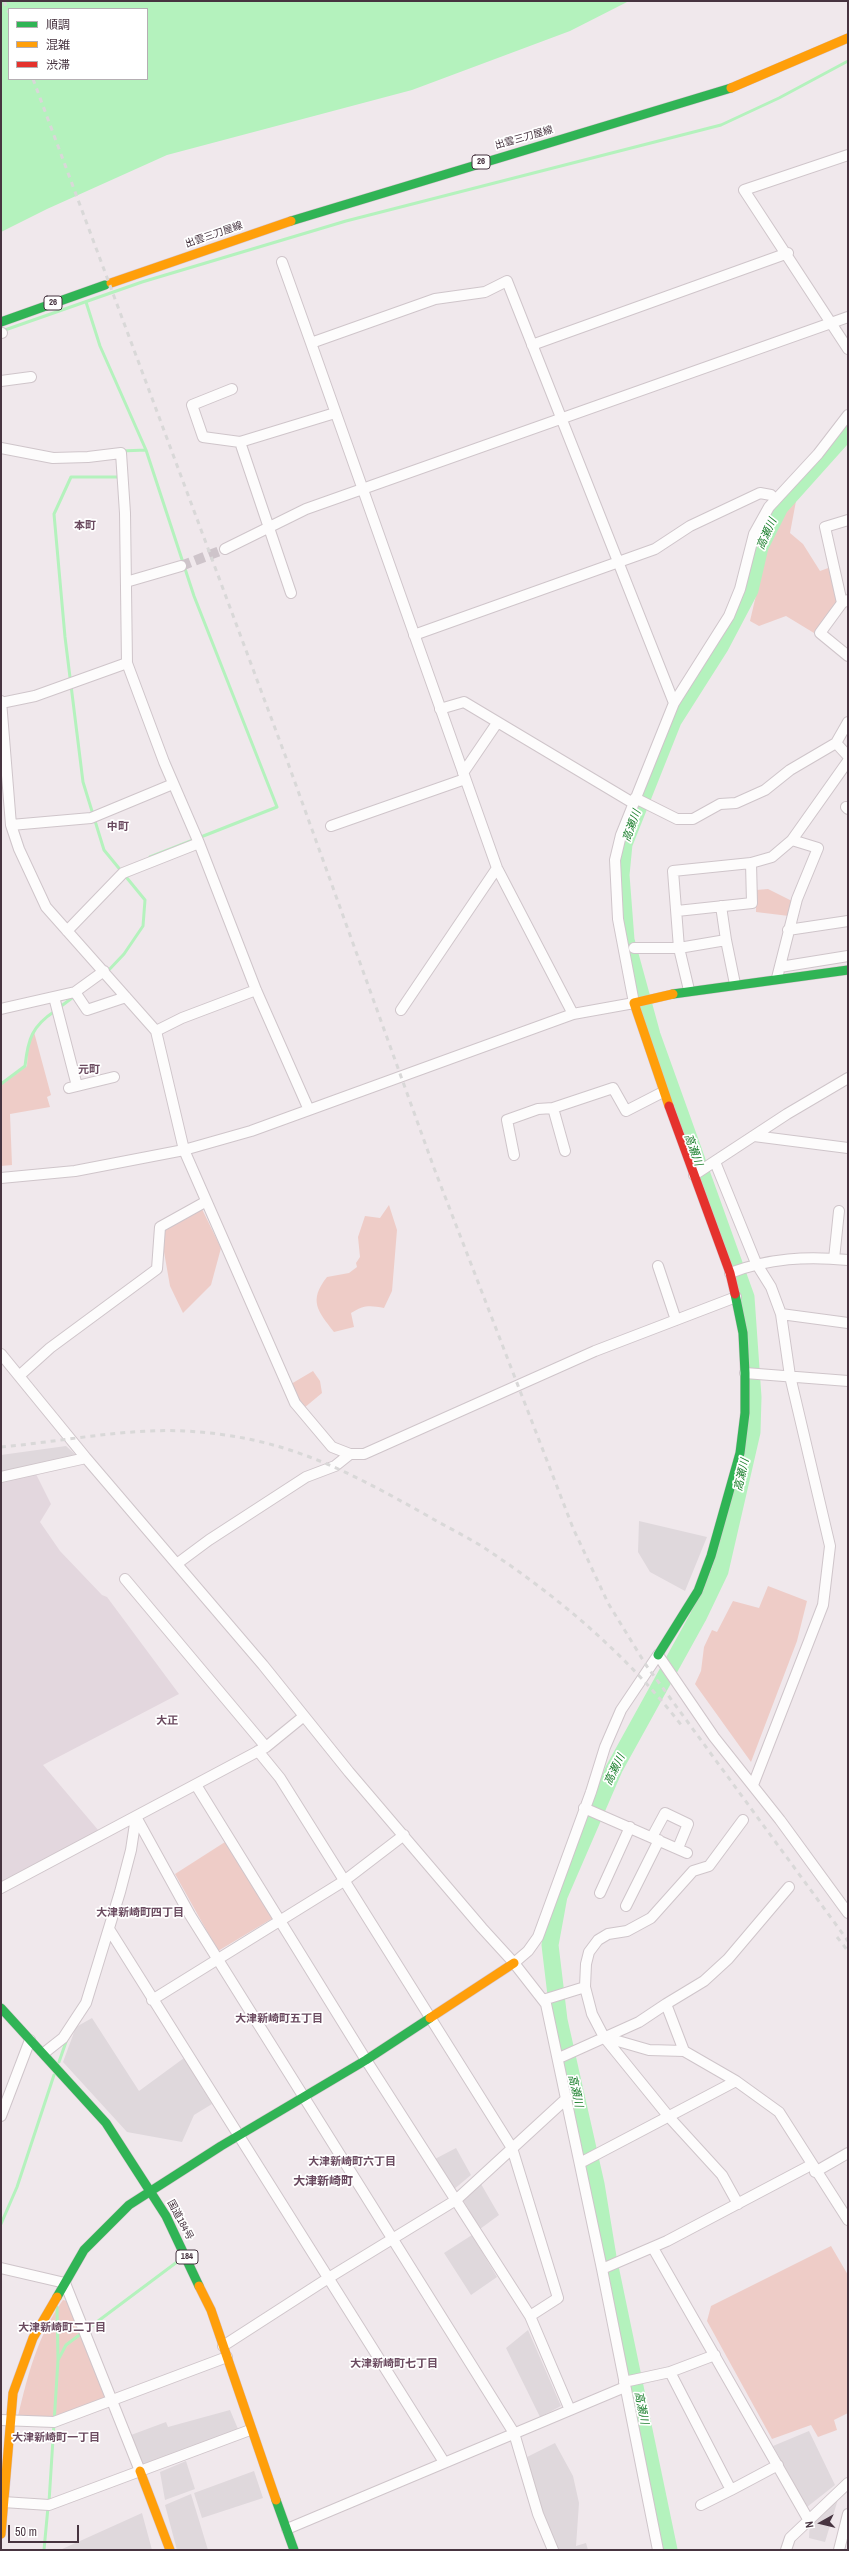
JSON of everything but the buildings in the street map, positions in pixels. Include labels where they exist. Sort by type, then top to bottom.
[{"type":"main road","name":"出雲三刀屋線","points":[[1,322],[256,231],[720,92],[778,69],[848,38]]},
{"type":"main road","points":[[658,1655],[698,1591],[711,1556],[740,1454],[745,1413],[745,1373],[743,1333],[730,1273],[663,1092],[634,1003],[689,990],[848,970]]},
{"type":"main road","points":[[1,2534],[5,2420],[13,2393],[33,2338],[84,2250],[98,2234],[129,2206],[240,2135],[366,2060],[429,2017],[514,1963]]},
{"type":"main road","name":"国道184号","points":[[1,2008],[44,2053],[106,2123],[152,2192],[191,2266],[211,2310],[250,2430],[294,2550]]},
{"type":"main road","points":[[140,2471],[170,2550]]},
{"type":"street","points":[[848,155],[744,190],[788,253],[848,349]]},
{"type":"street","points":[[532,345],[788,253]]},
{"type":"street","points":[[282,262],[497,868],[574,1014]]},
{"type":"street","points":[[311,343],[435,299],[485,292],[507,281],[674,703]]},
{"type":"street","points":[[225,549],[306,509],[848,317]]},
{"type":"street","points":[[1,381],[31,377]]},
{"type":"street","points":[[232,389],[192,405],[202,437],[240,442],[335,413]]},
{"type":"street","points":[[1,1178],[75,1171],[184,1150],[251,1131],[574,1014],[634,1003],[618,919],[615,860],[621,835],[674,703],[729,616],[740,589],[754,534],[775,498],[818,454],[848,415]]},
{"type":"street","points":[[240,442],[290,593]]},
{"type":"street","points":[[1,448],[53,458],[88,457],[121,453],[126,582],[127,663],[173,784],[199,843],[256,990],[309,1110]]},
{"type":"street","points":[[414,635],[655,549],[690,526],[760,493],[771,495],[775,498]]},
{"type":"street","points":[[847,654],[820,633],[845,601],[826,527],[848,520]]},
{"type":"street","points":[[126,582],[181,566]]},
{"type":"street","points":[[127,663],[35,696],[1,702],[11,825],[19,849],[46,907],[156,1031],[184,1150],[205,1202],[296,1403],[332,1447],[350,1454],[364,1454],[595,1351],[736,1297]]},
{"type":"street","points":[[440,709],[464,702],[634,801],[678,819],[693,819],[720,804],[736,802],[765,790],[790,770],[836,743],[848,722]]},
{"type":"street","points":[[331,826],[464,776],[497,722]]},
{"type":"street","points":[[836,743],[848,756]]},
{"type":"street","points":[[689,990],[679,948],[673,871],[751,864],[772,857],[792,840],[848,761]]},
{"type":"street","points":[[11,825],[91,818],[173,784]]},
{"type":"street","points":[[777,978],[797,899],[818,848],[792,840]]},
{"type":"street","points":[[67,931],[123,873],[199,843]]},
{"type":"street","points":[[677,911],[752,903],[751,864]]},
{"type":"street","points":[[401,1010],[497,868]]},
{"type":"street","points":[[720,906],[735,984]]},
{"type":"street","points":[[788,930],[848,921]]},
{"type":"street","points":[[634,948],[679,948],[726,940]]},
{"type":"street","points":[[780,967],[848,956]]},
{"type":"street","points":[[1,1009],[75,992],[104,971]]},
{"type":"street","points":[[156,1031],[182,1018],[256,990]]},
{"type":"street","points":[[75,992],[87,1010],[126,997]]},
{"type":"street","points":[[54,997],[73,1087],[114,1077]]},
{"type":"street","points":[[694,1175],[787,1114],[848,1078]]},
{"type":"street","points":[[514,1155],[507,1120],[538,1109],[553,1108],[613,1088],[626,1111],[663,1092]]},
{"type":"street","points":[[553,1108],[565,1151]]},
{"type":"street","points":[[754,1136],[848,1148]]},
{"type":"street","points":[[715,1162],[756,1263],[771,1287],[781,1314],[790,1376],[830,1546],[823,1605],[753,1784]]},
{"type":"street","points":[[19,1376],[50,1348],[157,1269],[160,1227],[205,1202]]},
{"type":"street","points":[[834,1259],[839,1211]]},
{"type":"street","points":[[730,1273],[756,1263],[809,1256],[848,1260]]},
{"type":"street","points":[[658,1266],[676,1320]]},
{"type":"street","points":[[781,1314],[848,1323]]},
{"type":"street","points":[[1,1354],[86,1458],[178,1563],[404,1836],[514,1963],[543,2000],[559,2058],[658,2550]]},
{"type":"street","points":[[745,1373],[848,1381]]},
{"type":"street","points":[[178,1563],[209,1540],[306,1477],[335,1466],[350,1454]]},
{"type":"street","points":[[1,1477],[86,1458]]},
{"type":"street","points":[[125,1579],[262,1749],[512,2148],[558,2298],[530,2316]]},
{"type":"street","points":[[514,1963],[528,1951],[538,1937],[605,1747],[621,1710],[658,1655],[714,1737],[753,1784],[848,1913]]},
{"type":"street","points":[[1,1888],[262,1749],[304,1716]]},
{"type":"street","points":[[196,1785],[366,2060],[530,2316],[570,2410]]},
{"type":"street","points":[[584,1808],[599,1816],[630,1827],[655,1838],[682,1850],[688,1824],[665,1813],[655,1838],[626,1906]]},
{"type":"street","points":[[44,2053],[63,2038],[86,2003],[131,1850],[136,1817]]},
{"type":"street","points":[[136,1817],[190,1915],[305,2096],[514,2433],[538,2514],[553,2550]]},
{"type":"street","points":[[738,2204],[722,2175],[670,2117],[604,2037],[592,2014],[585,1987],[586,1964],[589,1952],[598,1940],[608,1934],[627,1930],[651,1918],[693,1871],[709,1866],[742,1820]]},
{"type":"street","points":[[600,1893],[630,1827]]},
{"type":"street","points":[[152,2000],[344,1881],[404,1836]]},
{"type":"street","points":[[559,2058],[639,2022],[704,1981],[714,1972],[789,1887]]},
{"type":"street","points":[[109,1929],[152,2000],[330,2277],[444,2462]]},
{"type":"street","points":[[543,2000],[585,1987]]},
{"type":"street","points":[[666,2004],[684,2051]]},
{"type":"street","points":[[604,2037],[649,2050],[684,2051],[736,2081],[779,2112],[813,2168],[848,2220]]},
{"type":"street","points":[[1,2115],[30,2040]]},
{"type":"street","points":[[580,2163],[736,2081]]},
{"type":"street","points":[[223,2346],[330,2277],[456,2200],[567,2098]]},
{"type":"street","points":[[602,2270],[653,2248],[738,2204],[848,2153]]},
{"type":"street","points":[[653,2248],[808,2519]]},
{"type":"street","points":[[1,2268],[65,2283],[140,2471]]},
{"type":"street","points":[[286,2529],[570,2410],[625,2385],[670,2372],[715,2355]]},
{"type":"street","points":[[5,2420],[54,2422],[227,2357]]},
{"type":"street","points":[[670,2372],[731,2490]]},
{"type":"street","points":[[3,2502],[49,2504],[250,2430]]},
{"type":"street","points":[[701,2505],[778,2465]]},
{"type":"street","points":[[786,2550],[790,2538],[808,2519],[848,2483]]},
{"type":"street","points":[[839,2550],[848,2514]]},
{"type":"shaded area","points":[[1,1],[629,1],[570,31],[412,90],[167,155],[47,209],[1,232]]},
{"type":"shaded area","points":[[789,498],[796,501],[790,533],[803,544],[820,571],[831,567],[838,603],[814,633],[786,616],[759,626],[750,621],[757,591],[752,589],[758,565],[775,519]]},
{"type":"shaded area","points":[[768,889],[792,901],[789,916],[756,912],[756,890]]},
{"type":"shaded area","points":[[34,1032],[51,1095],[47,1097],[50,1107],[10,1114],[12,1165],[1,1166],[1,1085],[27,1066],[28,1047]]},
{"type":"shaded area","points":[[389,1205],[397,1230],[392,1291],[384,1308],[371,1306],[359,1308],[351,1313],[354,1327],[334,1332],[323,1318],[317,1306],[318,1293],[321,1285],[327,1277],[349,1273],[357,1267],[356,1263],[360,1257],[358,1237],[365,1216],[380,1218]]},
{"type":"shaded area","points":[[201,1207],[221,1248],[211,1285],[183,1313],[170,1286],[160,1229]]},
{"type":"shaded area","points":[[313,1371],[320,1381],[322,1393],[304,1408],[291,1384]]},
{"type":"shaded area","points":[[66,1446],[76,1455],[1,1473],[1,1455]]},
{"type":"shaded area","points":[[36,1474],[51,1504],[40,1522],[60,1551],[102,1595],[107,1597],[179,1694],[43,1765],[99,1831],[1,1884],[1,1481]]},
{"type":"shaded area","points":[[639,1521],[707,1537],[685,1591],[650,1572],[638,1552]]},
{"type":"shaded area","points":[[768,1586],[807,1601],[797,1641],[751,1762],[695,1684],[701,1671],[704,1647],[712,1630],[717,1632],[733,1601],[759,1608]]},
{"type":"shaded area","points":[[225,1842],[273,1918],[218,1951],[175,1874]]},
{"type":"shaded area","points":[[92,2018],[139,2091],[184,2058],[212,2104],[194,2115],[182,2142],[127,2132],[63,2062],[76,2027]]},
{"type":"shaded area","points":[[456,2148],[471,2175],[453,2190],[435,2159]]},
{"type":"shaded area","points":[[481,2184],[499,2215],[480,2229],[463,2200]]},
{"type":"shaded area","points":[[472,2235],[497,2277],[471,2295],[444,2253]]},
{"type":"shaded area","points":[[831,2246],[848,2275],[848,2413],[834,2420],[837,2430],[818,2437],[811,2425],[772,2439],[707,2321],[711,2306]]},
{"type":"shaded area","points":[[63,2300],[67,2301],[105,2397],[104,2400],[54,2418],[18,2416],[30,2370],[40,2341],[54,2313]]},
{"type":"shaded area","points":[[528,2330],[561,2406],[540,2417],[506,2348]]},
{"type":"shaded area","points":[[230,2410],[238,2429],[143,2465],[131,2435],[166,2422],[168,2427]]},
{"type":"shaded area","points":[[809,2431],[835,2485],[807,2507],[773,2446]]},
{"type":"shaded area","points":[[555,2443],[573,2476],[579,2503],[576,2546],[586,2543],[588,2550],[557,2550],[542,2511],[527,2457]]},
{"type":"shaded area","points":[[186,2461],[195,2489],[165,2500],[160,2472]]},
{"type":"shaded area","points":[[254,2471],[263,2498],[202,2518],[194,2493]]},
{"type":"shaded area","points":[[191,2494],[208,2550],[177,2550],[165,2505]]},
{"type":"shaded area","points":[[839,2496],[825,2542],[809,2538],[810,2521]]},
{"type":"shaded area","points":[[142,2513],[152,2550],[60,2550]]},
{"type":"waterway","points":[[2,331],[142,282],[346,221],[721,125],[779,98],[848,61]]},
{"type":"waterway","points":[[86,302],[100,346],[146,450],[121,451]]},
{"type":"waterway","name":"高瀬川","points":[[669,2550],[608,2257],[596,2184],[559,2020],[550,1945],[559,1896],[614,1769],[698,1617],[720,1571],[752,1432],[753,1397],[746,1297],[652,1035],[626,940],[621,875],[624,844],[673,721],[720,647],[750,590],[760,547],[780,507],[848,431]]},
{"type":"waterway","points":[[146,450],[194,596],[277,807],[150,857]]},
{"type":"waterway","points":[[106,973],[124,954],[143,926],[145,900],[104,850],[83,782],[65,637],[54,514],[71,477],[120,477]]},
{"type":"waterway","points":[[60,1007],[76,995]]},
{"type":"waterway","points":[[1,1084],[25,1066],[32,1034],[41,1022],[55,1011]]},
{"type":"waterway","points":[[59,2062],[67,2039]]},
{"type":"waterway","points":[[1,2224],[17,2187],[54,2075]]},
{"type":"waterway","points":[[49,2502],[58,2360],[66,2345],[177,2262]]},
{"type":"waterway","points":[[57,2307],[58,2359]]},
{"type":"waterway","points":[[44,2550],[48,2507]]},
{"type":"tunnel","points":[[181,566],[225,549]]},
{"type":"railway","points":[[4,1],[8,11]]},
{"type":"railway","points":[[33,80],[288,763],[434,1168],[573,1528],[608,1603],[646,1665],[848,1941]]},
{"type":"railway","points":[[1,1447],[116,1433],[184,1431],[219,1434],[252,1440],[283,1448],[312,1458],[340,1470],[397,1499],[474,1542],[516,1569],[568,1609],[617,1653],[640,1676],[682,1726]]},
{"type":"railway","points":[[837,1937],[848,1951]]},
{"type":"traffic: fast","points":[[291,221],[731,88]]},
{"type":"traffic: fast","points":[[1,322],[105,285]]},
{"type":"traffic: fast","points":[[673,994],[848,970]]},
{"type":"traffic: fast","points":[[658,1655],[698,1591],[711,1556],[740,1453],[745,1413],[745,1373],[743,1333],[735,1294]]},
{"type":"traffic: fast","points":[[1,2008],[106,2123],[166,2216],[199,2286]]},
{"type":"traffic: fast","points":[[57,2297],[84,2250],[129,2205],[221,2146],[366,2060],[430,2018]]},
{"type":"traffic: fast","points":[[276,2500],[294,2550]]},
{"type":"traffic: slow","points":[[731,88],[848,38]]},
{"type":"traffic: slow","points":[[111,283],[291,221]]},
{"type":"traffic: slow","points":[[669,1106],[634,1003],[673,994]]},
{"type":"traffic: slow","points":[[430,2018],[514,1963]]},
{"type":"traffic: slow","points":[[199,2286],[211,2310],[276,2500]]},
{"type":"traffic: slow","points":[[1,2534],[13,2393],[33,2338],[57,2297]]},
{"type":"traffic: slow","points":[[140,2471],[170,2550]]},
{"type":"traffic: jam","points":[[669,1106],[730,1273],[735,1294]]},
{"type":"district","name":"本町","points":[[85,526]]},
{"type":"district","name":"中町","points":[[118,827]]},
{"type":"district","name":"元町","points":[[89,1070]]},
{"type":"district","name":"大正","points":[[167,1721]]},
{"type":"district","name":"大津新崎町四丁目","points":[[140,1913]]},
{"type":"district","name":"大津新崎町五丁目","points":[[279,2019]]},
{"type":"district","name":"大津新崎町六丁目","points":[[352,2162]]},
{"type":"district","name":"大津新崎町","points":[[323,2182]]},
{"type":"district","name":"大津新崎町二丁目","points":[[62,2328]]},
{"type":"district","name":"大津新崎町七丁目","points":[[394,2364]]},
{"type":"district","name":"大津新崎町一丁目","points":[[56,2438]]}]
